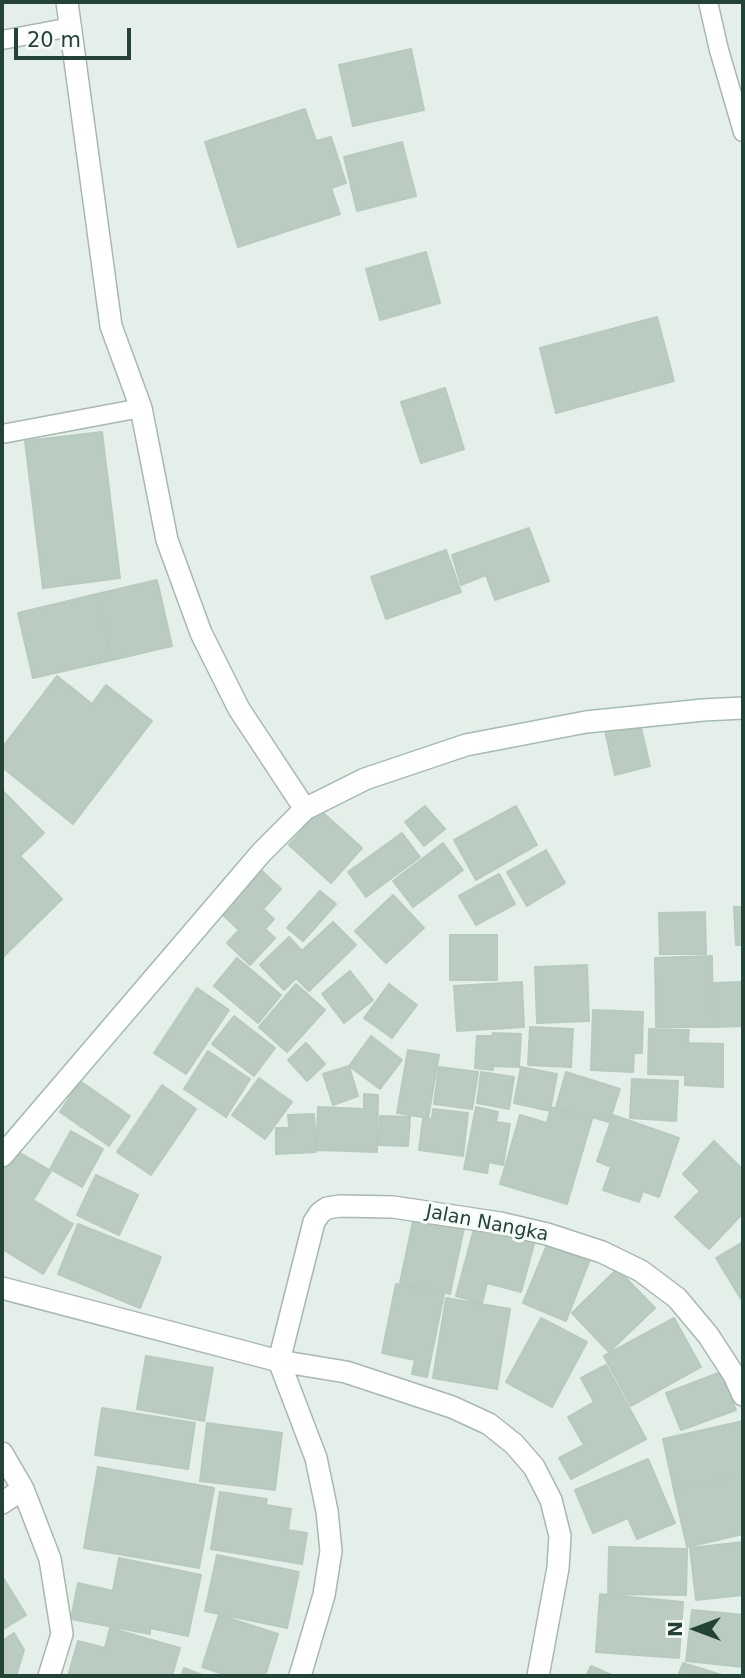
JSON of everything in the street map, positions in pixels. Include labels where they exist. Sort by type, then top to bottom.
[{"type":"street","points":[[67,2],[111,326],[141,408],[167,540],[201,633],[239,709],[305,809]]},
{"type":"street","points":[[2,1156],[261,853],[305,809],[365,779],[466,745],[586,722],[743,708]]},
{"type":"street","name":"Jalan Nangka","points":[[279,1361],[314,1222],[320,1213],[327,1208],[340,1206],[393,1207],[499,1223],[547,1234],[602,1252],[641,1272],[677,1298],[708,1335],[734,1375],[743,1395]]},
{"type":"street","points":[[2,1288],[279,1361],[346,1372],[452,1407],[489,1424],[514,1444],[534,1467],[551,1500],[560,1536],[558,1568],[538,1676]]},
{"type":"street","points":[[279,1361],[316,1458],[327,1511],[331,1551],[324,1595],[300,1676]]},
{"type":"street","points":[[2,1453],[23,1489],[50,1559],[62,1634],[49,1676]]},
{"type":"street","points":[[2,1503],[23,1489]]},
{"type":"lane","points":[[708,2],[743,132]]},
{"type":"lane","points":[[2,40],[71,27]]},
{"type":"lane","points":[[2,434],[141,408]]},
{"type":"building","points":[[411,49],[424,110],[353,126],[339,65]]},
{"type":"building","points":[[305,109],[316,141],[331,137],[346,183],[331,188],[340,214],[238,247],[205,142]]},
{"type":"building","points":[[402,142],[416,196],[357,211],[344,157]]},
{"type":"building","points":[[426,252],[440,303],[380,320],[366,269]]},
{"type":"building","points":[[657,317],[674,381],[556,413],[540,348]]},
{"type":"building","points":[[445,388],[464,449],[421,463],[401,402]]},
{"type":"building","points":[[102,432],[120,578],[43,588],[25,441]]},
{"type":"building","points":[[529,528],[549,581],[495,600],[486,575],[461,585],[452,555]]},
{"type":"building","points":[[446,550],[461,592],[386,619],[371,577]]},
{"type":"building","points":[[157,580],[172,646],[112,660],[97,594]]},
{"type":"building","points":[[97,594],[112,660],[33,678],[18,613]]},
{"type":"building","points":[[57,676],[92,704],[106,685],[152,721],[73,824],[2,767],[2,748]]},
{"type":"building","points":[[639,719],[650,766],[615,775],[604,726]]},
{"type":"building","points":[[4,792],[44,833],[20,856],[62,899],[2,958],[2,794]]},
{"type":"building","points":[[425,806],[445,829],[424,846],[405,822]]},
{"type":"building","points":[[516,806],[537,845],[476,880],[454,840]]},
{"type":"building","points":[[320,810],[362,848],[331,883],[289,845]]},
{"type":"building","points":[[402,833],[420,857],[366,897],[348,872]]},
{"type":"building","points":[[443,843],[463,870],[413,907],[393,881]]},
{"type":"building","points":[[546,850],[565,883],[527,906],[507,872]]},
{"type":"building","points":[[261,870],[281,889],[263,909],[274,919],[265,929],[275,938],[250,965],[227,943],[239,930],[221,913]]},
{"type":"building","points":[[499,874],[515,904],[476,925],[459,896]]},
{"type":"building","points":[[320,891],[336,904],[303,941],[287,928]]},
{"type":"building","points":[[393,895],[424,928],[386,963],[355,931]]},
{"type":"building","points":[[734,907],[743,907],[743,945],[736,945]]},
{"type":"building","points":[[705,912],[706,954],[660,954],[659,913]]},
{"type":"building","points":[[333,922],[356,945],[309,991],[296,978],[284,990],[260,965],[289,937],[302,951]]},
{"type":"building","points":[[450,935],[497,935],[497,980],[450,980]]},
{"type":"building","points":[[712,956],[713,1027],[656,1027],[655,958]]},
{"type":"building","points":[[237,958],[281,995],[258,1023],[214,986]]},
{"type":"building","points":[[587,965],[589,1021],[537,1023],[535,967]]},
{"type":"building","points":[[350,971],[373,1000],[344,1023],[322,994]]},
{"type":"building","points":[[522,982],[524,1027],[457,1031],[454,986]]},
{"type":"building","points":[[743,982],[743,1026],[713,1027],[712,983]]},
{"type":"building","points":[[296,984],[325,1010],[287,1052],[259,1027]]},
{"type":"building","points":[[389,984],[417,1005],[392,1038],[364,1018]]},
{"type":"building","points":[[197,988],[229,1010],[186,1074],[154,1053]]},
{"type":"building","points":[[593,1010],[643,1012],[642,1053],[634,1053],[633,1072],[591,1070]]},
{"type":"building","points":[[234,1016],[275,1048],[254,1076],[212,1044]]},
{"type":"building","points":[[530,1027],[573,1029],[571,1067],[528,1065]]},
{"type":"building","points":[[649,1029],[689,1030],[688,1043],[723,1044],[723,1087],[685,1085],[685,1075],[648,1074]]},
{"type":"building","points":[[493,1033],[521,1034],[519,1067],[493,1066],[493,1070],[475,1068],[477,1036],[492,1036]]},
{"type":"building","points":[[371,1036],[402,1060],[380,1089],[349,1066]]},
{"type":"building","points":[[306,1043],[325,1064],[307,1081],[288,1060]]},
{"type":"building","points":[[408,1050],[439,1055],[428,1118],[397,1113]]},
{"type":"building","points":[[208,1051],[250,1079],[226,1117],[184,1089]]},
{"type":"building","points":[[349,1066],[358,1096],[333,1105],[323,1074]]},
{"type":"building","points":[[439,1067],[478,1072],[472,1109],[434,1104]]},
{"type":"building","points":[[521,1067],[557,1074],[550,1111],[514,1103]]},
{"type":"building","points":[[481,1072],[514,1077],[509,1109],[477,1103]]},
{"type":"building","points":[[566,1072],[620,1089],[609,1122],[556,1107]]},
{"type":"building","points":[[259,1078],[292,1102],[265,1139],[232,1115]]},
{"type":"building","points":[[632,1079],[678,1081],[676,1121],[630,1118]]},
{"type":"building","points":[[80,1081],[130,1116],[109,1146],[60,1112]]},
{"type":"building","points":[[162,1085],[196,1109],[151,1175],[117,1152]]},
{"type":"building","points":[[364,1094],[378,1095],[377,1152],[316,1150],[318,1107],[364,1109]]},
{"type":"building","points":[[476,1107],[498,1112],[496,1122],[510,1124],[503,1165],[489,1162],[487,1173],[464,1169]]},
{"type":"building","points":[[551,1107],[592,1119],[567,1204],[500,1184],[520,1115],[547,1123]]},
{"type":"building","points":[[433,1109],[468,1113],[463,1156],[419,1150],[423,1118],[432,1119]]},
{"type":"building","points":[[314,1114],[316,1152],[276,1154],[276,1128],[289,1128],[288,1115]]},
{"type":"building","points":[[613,1115],[679,1138],[659,1197],[643,1191],[639,1202],[603,1190],[611,1167],[597,1161]]},
{"type":"building","points":[[380,1116],[410,1117],[408,1146],[379,1145]]},
{"type":"building","points":[[71,1131],[103,1149],[82,1187],[50,1169]]},
{"type":"building","points":[[714,1141],[743,1170],[743,1213],[709,1249],[675,1217],[700,1191],[683,1174]]},
{"type":"building","points":[[12,1148],[51,1171],[33,1200],[73,1224],[43,1274],[2,1249],[2,1167]]},
{"type":"building","points":[[96,1175],[138,1195],[119,1235],[77,1215]]},
{"type":"building","points":[[415,1212],[465,1223],[450,1294],[400,1283]]},
{"type":"building","points":[[476,1221],[536,1237],[521,1292],[487,1283],[482,1303],[456,1296]]},
{"type":"building","points":[[78,1224],[161,1257],[140,1308],[58,1274]]},
{"type":"building","points":[[549,1240],[591,1257],[566,1321],[523,1303]]},
{"type":"building","points":[[743,1242],[743,1298],[741,1299],[716,1258]]},
{"type":"building","points":[[617,1269],[655,1308],[609,1352],[572,1313]]},
{"type":"building","points":[[396,1284],[444,1294],[427,1377],[412,1374],[415,1360],[382,1353]]},
{"type":"building","points":[[446,1298],[510,1309],[497,1389],[433,1378]]},
{"type":"building","points":[[541,1318],[587,1342],[552,1407],[506,1382]]},
{"type":"building","points":[[674,1318],[701,1367],[631,1406],[604,1356]]},
{"type":"building","points":[[146,1356],[213,1368],[204,1421],[137,1409]]},
{"type":"building","points":[[606,1365],[646,1439],[571,1479],[559,1458],[584,1445],[568,1417],[594,1402],[581,1378]]},
{"type":"building","points":[[721,1372],[736,1410],[681,1430],[666,1393]]},
{"type":"building","points":[[102,1408],[195,1423],[188,1469],[95,1455]]},
{"type":"building","points":[[743,1421],[743,1475],[674,1490],[663,1439]]},
{"type":"building","points":[[207,1423],[282,1433],[275,1490],[200,1481]]},
{"type":"building","points":[[648,1459],[675,1523],[637,1539],[628,1518],[593,1533],[575,1490]]},
{"type":"building","points":[[98,1467],[214,1488],[199,1568],[84,1548]]},
{"type":"building","points":[[743,1475],[743,1534],[687,1547],[674,1490]]},
{"type":"building","points":[[220,1492],[267,1499],[266,1505],[291,1509],[288,1530],[307,1533],[302,1564],[211,1549]]},
{"type":"building","points":[[743,1542],[743,1595],[696,1600],[690,1548]]},
{"type":"building","points":[[609,1547],[687,1549],[686,1595],[608,1594]]},
{"type":"building","points":[[217,1555],[299,1572],[287,1628],[205,1611]]},
{"type":"building","points":[[119,1558],[201,1575],[188,1636],[150,1628],[150,1634],[71,1619],[78,1583],[113,1591]]},
{"type":"building","points":[[2,1576],[26,1615],[2,1630]]},
{"type":"building","points":[[600,1594],[683,1602],[679,1658],[596,1652]]},
{"type":"building","points":[[692,1610],[743,1615],[743,1667],[686,1661]]},
{"type":"building","points":[[219,1615],[278,1634],[265,1676],[229,1676],[202,1667]]},
{"type":"building","points":[[110,1628],[180,1648],[172,1676],[68,1676],[78,1641],[105,1648]]},
{"type":"building","points":[[14,1633],[24,1650],[16,1676],[2,1676],[2,1641]]},
{"type":"building","points":[[683,1663],[725,1676],[678,1676]]},
{"type":"building","points":[[591,1666],[614,1676],[586,1676]]},
{"type":"building","points":[[184,1668],[205,1676],[181,1676]]}]
